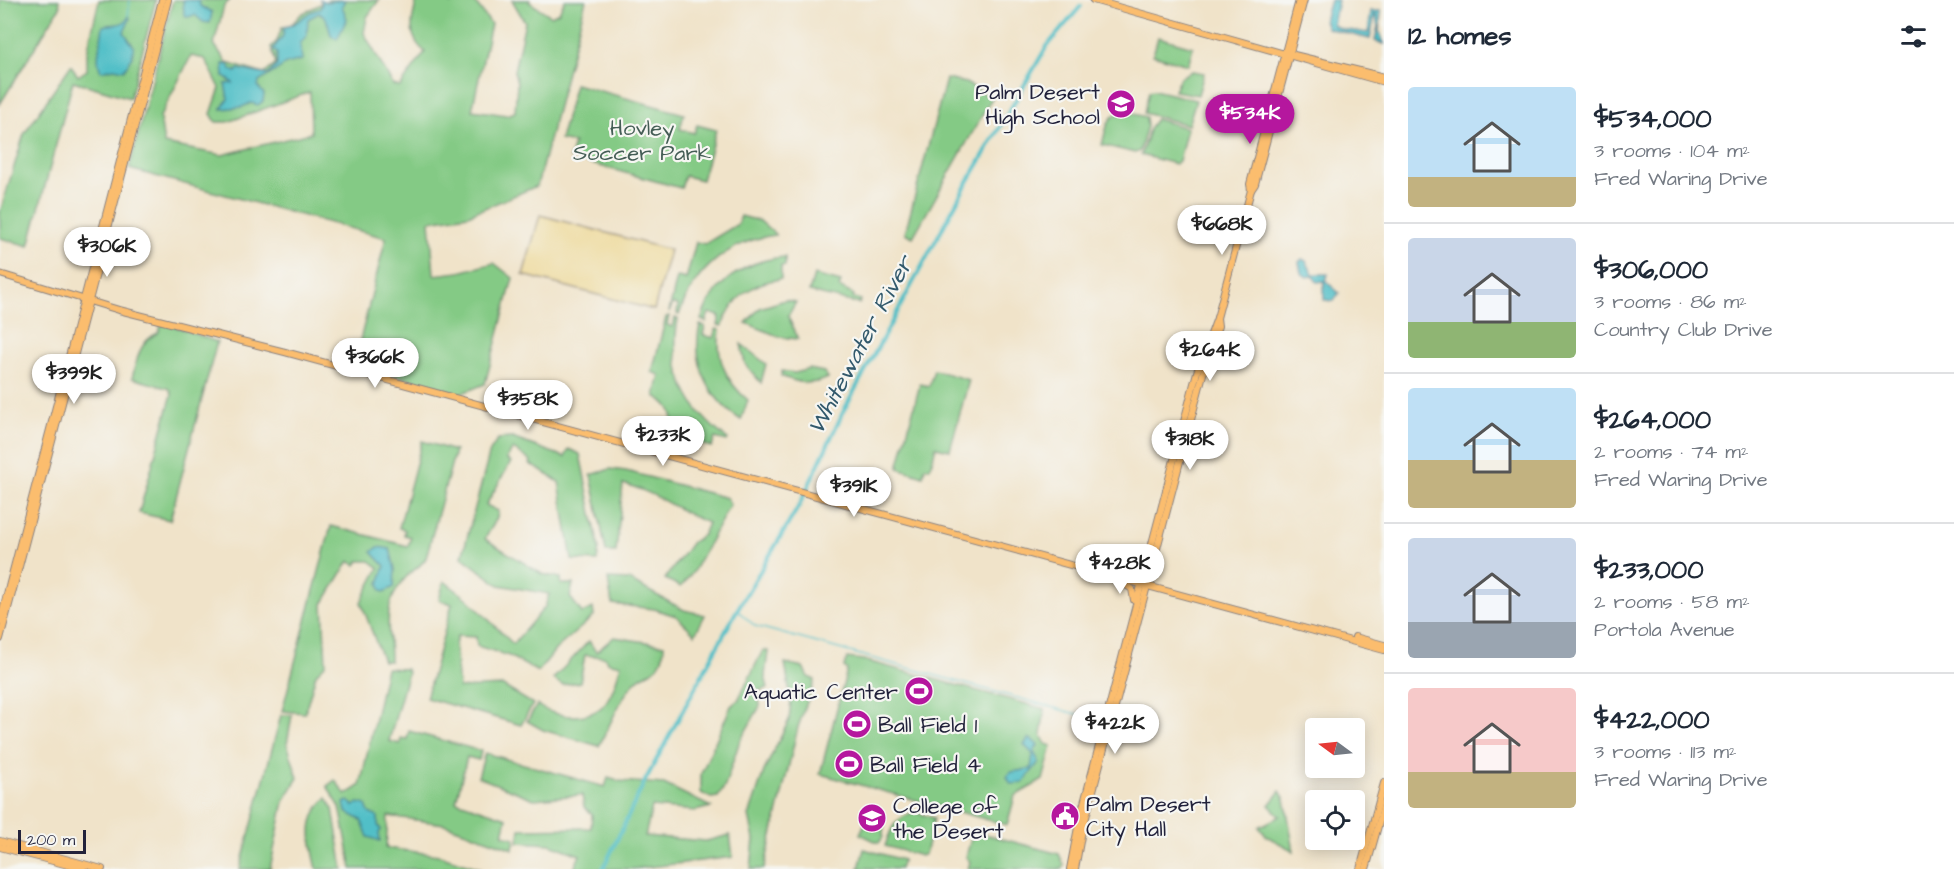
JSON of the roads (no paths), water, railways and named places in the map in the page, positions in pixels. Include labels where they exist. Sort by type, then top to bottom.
[{"type":"main road","points":[[0,621],[129,136],[135,103],[162,0]]},
{"type":"main road","points":[[129,136],[135,123],[168,0]]},
{"type":"main road","points":[[1093,0],[1384,77]]},
{"type":"main road","points":[[1076,869],[1084,826],[1157,523],[1197,372],[1217,318],[1264,150],[1301,0]]},
{"type":"main road","points":[[1251,190],[1250,184],[1274,93],[1298,22],[1301,0]]},
{"type":"main road","points":[[1288,53],[1293,57],[1384,82]]},
{"type":"main road","points":[[1273,116],[1274,93]]},
{"type":"main road","points":[[135,103],[137,107],[135,123]]},
{"type":"main road","points":[[1264,150],[1262,148],[1267,120]]},
{"type":"main road","points":[[0,274],[238,340]]},
{"type":"main road","points":[[0,639],[80,335],[86,299]]},
{"type":"main road","points":[[107,304],[163,322],[238,340],[1382,647]]},
{"type":"main road","points":[[1070,869],[1079,822],[1132,617],[1155,555],[1218,326],[1217,318]]},
{"type":"main road","points":[[78,322],[80,335]]},
{"type":"main road","points":[[163,322],[182,323]]},
{"type":"main road","points":[[1194,407],[1199,376],[1197,372]]},
{"type":"main road","points":[[1181,455],[1182,432]]},
{"type":"main road","points":[[1155,555],[1160,525],[1157,523]]},
{"type":"main road","points":[[1107,573],[1134,591],[1132,617]]},
{"type":"main road","points":[[1360,869],[1384,783]]},
{"type":"main road","points":[[1366,869],[1384,805]]},
{"type":"main road","points":[[1369,858],[1370,831]]},
{"type":"main road","points":[[0,841],[102,869]]},
{"type":"main road","points":[[0,847],[83,869]]},
{"type":"water","points":[[183,0],[199,0],[200,6],[212,12],[210,23],[203,22],[195,15],[188,17],[184,15]]},
{"type":"water","points":[[320,0],[326,2],[345,0],[342,6],[347,19],[337,39],[331,35],[326,18],[319,13],[308,19],[307,35],[300,44],[302,60],[286,64],[259,82],[258,87],[264,94],[263,101],[258,105],[251,103],[242,107],[221,109],[228,99],[225,84],[233,83],[224,76],[223,64],[229,65],[236,72],[238,69],[268,75],[277,65],[277,53],[273,49],[283,36],[284,27],[320,9],[322,4]]},
{"type":"water","points":[[1330,0],[1338,0],[1333,25],[1342,29],[1368,33],[1371,11],[1381,11],[1379,31],[1384,44],[1375,41],[1378,26],[1375,13],[1370,39],[1327,28],[1324,20]]},
{"type":"water","points":[[129,16],[130,19],[124,32],[134,47],[132,58],[124,70],[114,68],[101,71],[98,55],[103,26],[124,22]]},
{"type":"water","points":[[1302,259],[1306,261],[1313,274],[1328,274],[1326,281],[1339,293],[1334,301],[1324,300],[1324,281],[1317,282],[1313,276],[1307,277],[1301,273],[1299,262]]},
{"type":"water","points":[[378,547],[390,549],[395,569],[394,587],[384,592],[381,591],[379,583],[385,566],[372,552]]},
{"type":"water","points":[[1029,738],[1038,745],[1034,752],[1039,762],[1023,783],[1011,784],[1007,777],[1011,772],[1031,769],[1033,754],[1024,745]]},
{"type":"water","points":[[348,801],[354,806],[358,803],[366,805],[369,813],[378,817],[381,830],[380,841],[368,837],[361,820],[346,812],[344,803]]},
{"type":"waterway","points":[[128,16],[130,0]]},
{"type":"waterway","name":"Whitewater River","points":[[603,869],[645,781],[737,610],[799,506],[844,410],[961,194],[1047,46],[1081,6]]},
{"type":"waterway","points":[[737,610],[755,626],[1102,721]]},
{"type":"place","name":"Palm Desert High School","points":[[1121,104]]},
{"type":"place","name":"Aquatic Center","points":[[919,691]]},
{"type":"place","name":"Ball Field 1","points":[[857,724]]},
{"type":"place","name":"Ball Field 4","points":[[849,764]]},
{"type":"place","name":"Palm Desert City Hall","points":[[1065,816]]},
{"type":"place","name":"College of the Desert","points":[[872,818]]},
{"type":"park label","name":"Hovley Soccer Park","points":[[642,140]]}]
